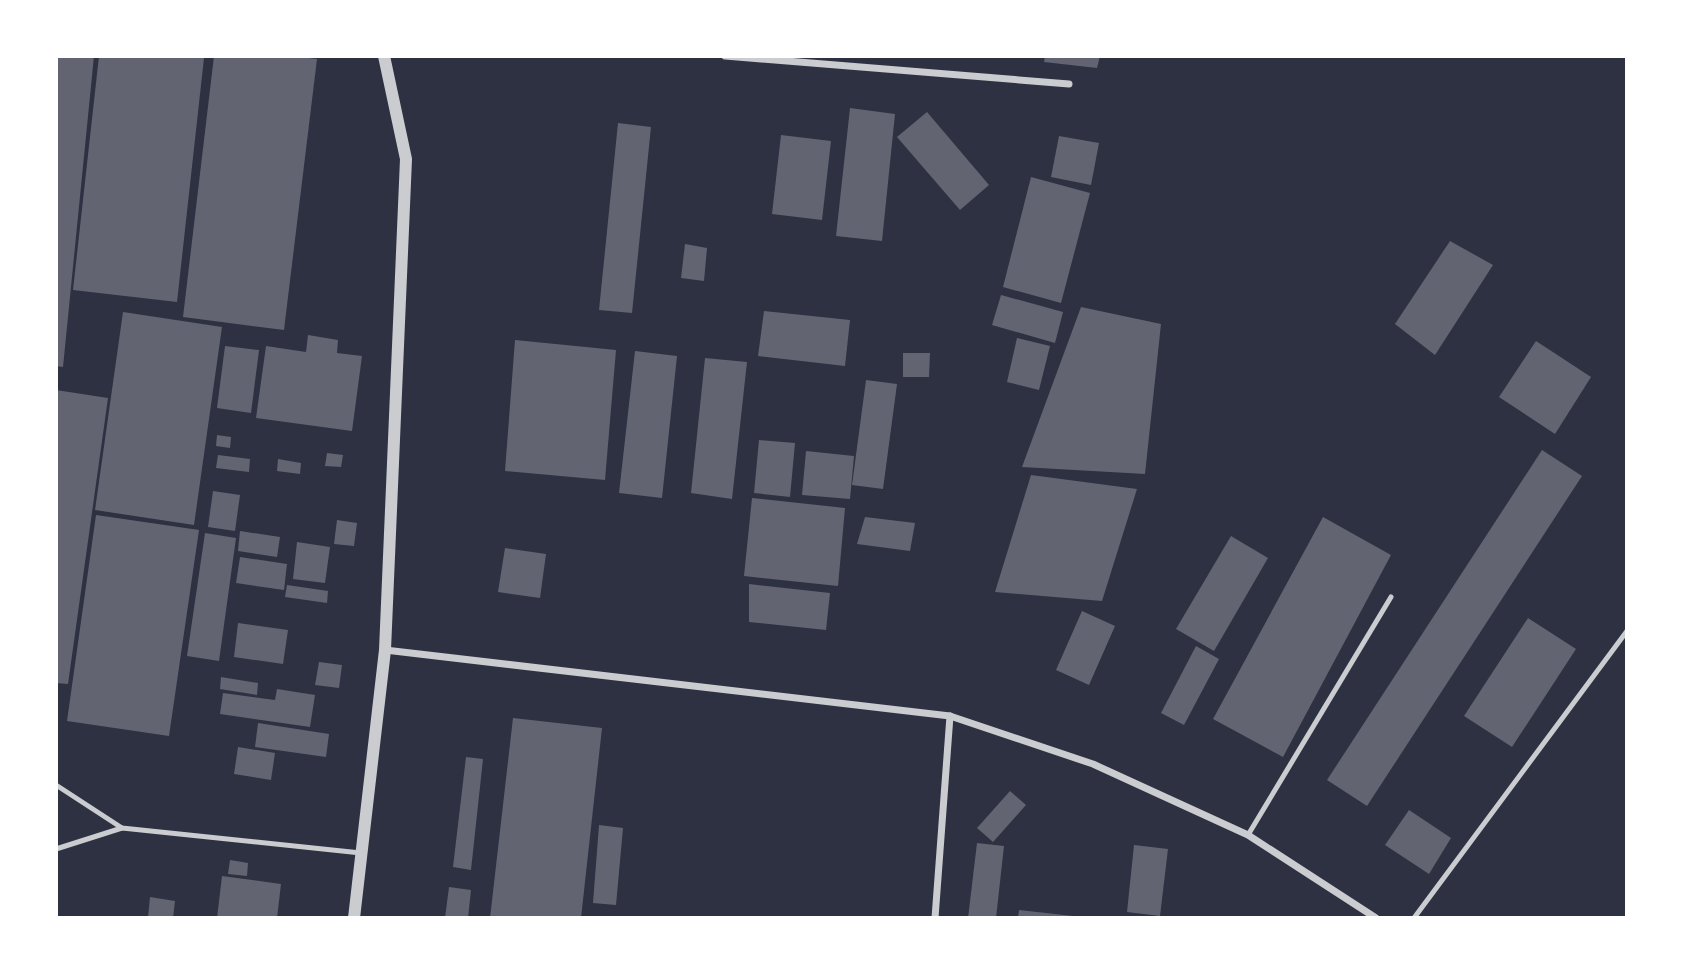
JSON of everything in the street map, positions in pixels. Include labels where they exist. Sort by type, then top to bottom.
[{"type":"street","points":[[355,918],[385,650],[406,159],[384,56]]},
{"type":"street","points":[[725,56],[1069,84]]},
{"type":"street","points":[[385,650],[950,716],[1093,764],[1248,835],[1376,918]]},
{"type":"street","points":[[935,918],[950,716]]},
{"type":"lane","points":[[1248,835],[1391,597]]},
{"type":"lane","points":[[1414,918],[1627,631]]},
{"type":"lane","points":[[56,785],[122,828]]},
{"type":"lane","points":[[56,849],[122,828],[361,853]]},
{"type":"building","points":[[56,56],[94,56],[63,367],[56,366]]},
{"type":"building","points":[[99,56],[204,58],[177,302],[73,290]]},
{"type":"building","points":[[214,56],[290,56],[317,59],[284,330],[183,317]]},
{"type":"building","points":[[1045,56],[1100,56],[1097,68],[1044,62]]},
{"type":"building","points":[[850,108],[895,114],[882,241],[836,236]]},
{"type":"building","points":[[927,112],[989,185],[960,210],[897,137]]},
{"type":"building","points":[[618,123],[651,127],[632,313],[599,310]]},
{"type":"building","points":[[781,135],[831,141],[822,220],[772,214]]},
{"type":"building","points":[[1059,136],[1099,143],[1091,185],[1051,177]]},
{"type":"building","points":[[1031,177],[1090,193],[1061,303],[1003,287]]},
{"type":"building","points":[[1450,241],[1493,265],[1435,355],[1395,324]]},
{"type":"building","points":[[685,244],[707,248],[704,281],[681,278]]},
{"type":"building","points":[[1001,295],[1063,312],[1055,343],[992,325]]},
{"type":"building","points":[[1081,307],[1161,324],[1145,474],[1022,467]]},
{"type":"building","points":[[764,311],[850,320],[845,366],[758,356]]},
{"type":"building","points":[[123,312],[222,327],[194,525],[95,510]]},
{"type":"building","points":[[308,335],[338,340],[337,353],[362,356],[352,431],[256,418],[266,346],[306,352]]},
{"type":"building","points":[[1017,338],[1050,346],[1039,390],[1007,382]]},
{"type":"building","points":[[515,340],[616,350],[605,480],[505,471]]},
{"type":"building","points":[[1536,341],[1591,377],[1555,434],[1499,397]]},
{"type":"building","points":[[225,346],[259,350],[251,413],[217,408]]},
{"type":"building","points":[[635,351],[677,356],[662,498],[619,493]]},
{"type":"building","points":[[903,353],[930,353],[929,377],[903,377]]},
{"type":"building","points":[[705,358],[747,362],[732,499],[691,493]]},
{"type":"building","points":[[866,380],[897,384],[883,489],[852,485]]},
{"type":"building","points":[[56,390],[108,398],[68,684],[56,683]]},
{"type":"building","points":[[217,435],[231,437],[230,448],[216,446]]},
{"type":"building","points":[[759,440],[795,443],[790,497],[754,493]]},
{"type":"building","points":[[1542,450],[1582,476],[1367,806],[1327,780]]},
{"type":"building","points":[[806,451],[854,456],[850,499],[802,495]]},
{"type":"building","points":[[327,453],[343,455],[341,467],[325,466]]},
{"type":"building","points":[[218,455],[250,459],[249,472],[216,468]]},
{"type":"building","points":[[278,459],[301,463],[300,474],[277,471]]},
{"type":"building","points":[[1031,475],[1137,489],[1102,601],[995,592]]},
{"type":"building","points":[[213,491],[240,495],[235,531],[208,527]]},
{"type":"building","points":[[752,498],[845,508],[838,586],[744,576]]},
{"type":"building","points":[[96,515],[199,530],[169,736],[67,721]]},
{"type":"building","points":[[865,517],[915,523],[910,551],[857,544]]},
{"type":"building","points":[[1323,517],[1391,555],[1283,757],[1213,719]]},
{"type":"building","points":[[337,520],[357,523],[354,546],[334,544]]},
{"type":"building","points":[[240,531],[280,537],[277,557],[238,551]]},
{"type":"building","points":[[205,533],[236,538],[219,661],[187,656]]},
{"type":"building","points":[[1231,536],[1268,558],[1214,651],[1176,629]]},
{"type":"building","points":[[297,542],[330,547],[325,583],[293,579]]},
{"type":"building","points":[[505,548],[546,554],[540,598],[498,592]]},
{"type":"building","points":[[240,557],[287,564],[284,590],[236,583]]},
{"type":"building","points":[[749,584],[830,593],[826,630],[749,622]]},
{"type":"building","points":[[287,585],[328,591],[327,603],[285,597]]},
{"type":"building","points":[[1082,611],[1115,626],[1089,685],[1056,670]]},
{"type":"building","points":[[1528,618],[1576,649],[1512,747],[1464,716]]},
{"type":"building","points":[[238,623],[288,630],[283,664],[234,657]]},
{"type":"building","points":[[1196,646],[1219,659],[1184,725],[1161,713]]},
{"type":"building","points":[[319,662],[342,665],[339,688],[315,685]]},
{"type":"building","points":[[221,677],[258,683],[257,695],[220,689]]},
{"type":"building","points":[[277,689],[315,695],[310,727],[220,714],[223,693],[275,700]]},
{"type":"building","points":[[513,718],[602,728],[581,918],[490,918]]},
{"type":"building","points":[[258,723],[329,734],[326,757],[255,747]]},
{"type":"building","points":[[238,747],[275,753],[271,780],[234,774]]},
{"type":"building","points":[[466,757],[483,759],[471,870],[453,867]]},
{"type":"building","points":[[1010,791],[1026,805],[993,842],[977,828]]},
{"type":"building","points":[[1409,810],[1451,838],[1429,874],[1385,845]]},
{"type":"building","points":[[599,825],[623,828],[616,905],[593,903]]},
{"type":"building","points":[[977,843],[1004,846],[996,918],[968,918]]},
{"type":"building","points":[[1134,845],[1168,849],[1160,916],[1127,912]]},
{"type":"building","points":[[230,860],[248,863],[247,876],[228,874]]},
{"type":"building","points":[[222,876],[281,884],[277,918],[217,918]]},
{"type":"building","points":[[449,887],[471,890],[468,918],[445,918]]},
{"type":"building","points":[[150,897],[175,901],[173,918],[148,918]]},
{"type":"building","points":[[1019,910],[1073,916],[1073,918],[1018,918]]}]
